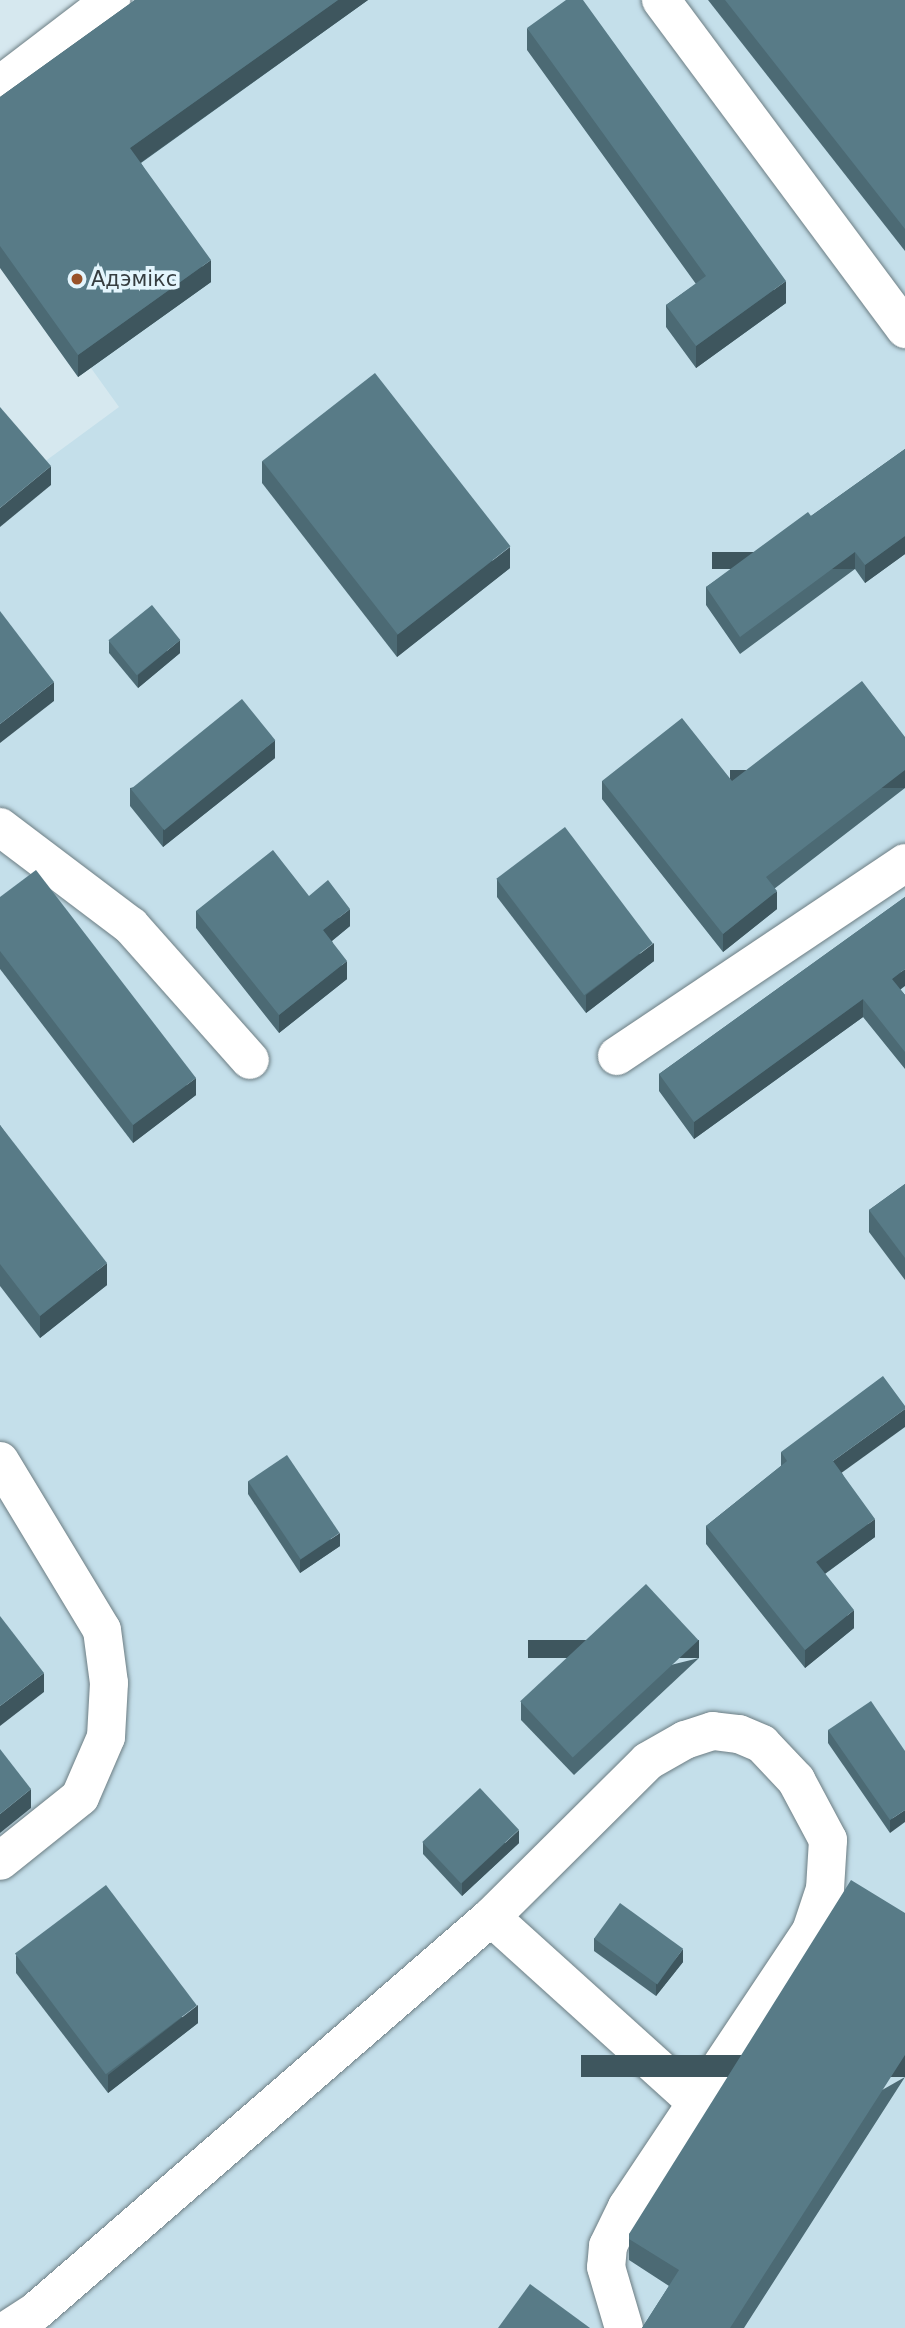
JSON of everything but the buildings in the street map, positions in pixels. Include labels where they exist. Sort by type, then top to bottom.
[{"type":"street","points":[[0,85],[111,0]]},
{"type":"street","points":[[661,0],[905,329]]},
{"type":"street","points":[[0,827],[131,926],[250,1060]]},
{"type":"street","points":[[617,1056],[905,863]]},
{"type":"street","points":[[0,1461],[102,1630],[110,1683],[106,1737],[80,1797],[0,1861]]},
{"type":"street","points":[[32,2323],[491,1917],[648,1761],[685,1740],[713,1731],[739,1734],[762,1744],[796,1780],[828,1840],[825,1889],[811,1931],[627,2207],[608,2246],[606,2267],[624,2328]]},
{"type":"street","points":[[491,1917],[697,2103]]},
{"type":"shaded area","points":[[165,0],[905,0],[905,2328],[0,2328],[0,527],[36,468],[119,407],[91,368],[0,119]]},
{"type":"place","name":"Адэмікс","points":[[77,279]]}]
